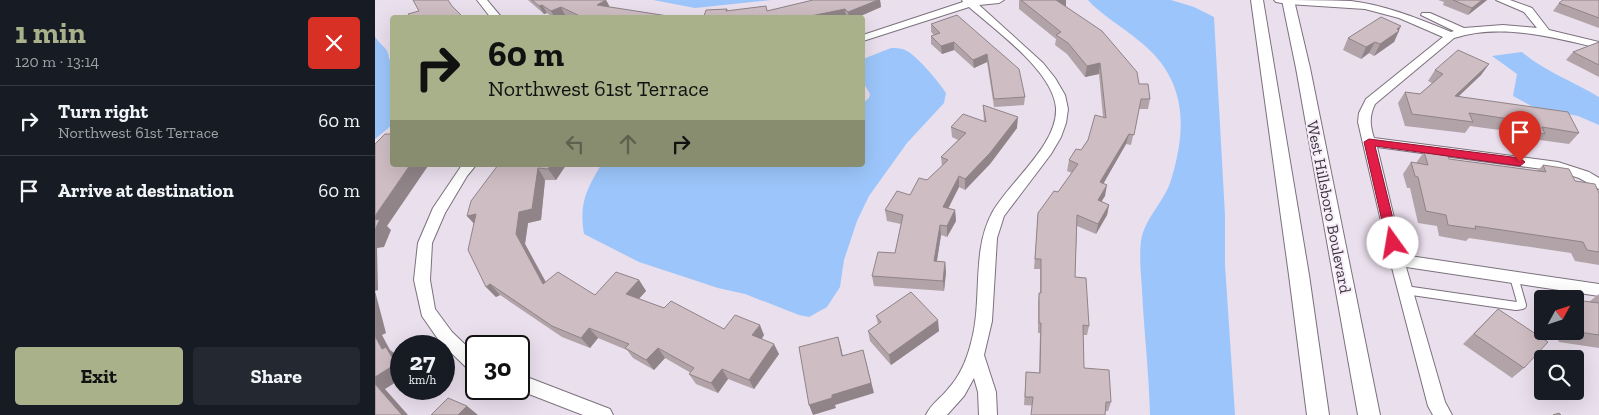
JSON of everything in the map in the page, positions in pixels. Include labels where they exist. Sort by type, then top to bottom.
[{"type":"street","points":[[482,0],[494,15]]},
{"type":"street","points":[[865,37],[971,1],[999,0]]},
{"type":"street","points":[[1257,0],[1299,275],[1318,415]]},
{"type":"street","points":[[1285,0],[1353,4],[1379,9],[1401,14],[1456,34],[1492,29],[1544,31],[1599,45]]},
{"type":"street","name":"West Hillsboro Boulevard","points":[[1285,0],[1303,68],[1369,415]]},
{"type":"street","points":[[1378,0],[1404,6],[1456,34]]},
{"type":"street","points":[[1501,0],[1527,10],[1544,31]]},
{"type":"street","points":[[935,415],[960,388],[975,353],[985,314],[988,247],[998,215],[1058,130],[1063,108],[1056,87],[1044,69],[971,1]]},
{"type":"street","points":[[1443,415],[1437,406],[1397,260],[1364,128],[1363,114],[1370,102],[1456,34]]},
{"type":"street","points":[[1369,142],[1558,167],[1584,175],[1599,184]]},
{"type":"street","points":[[465,355],[446,337],[428,311],[423,280],[425,243],[438,212],[462,173],[468,167]]},
{"type":"street","points":[[1397,260],[1599,290]]},
{"type":"street","points":[[975,353],[987,392],[989,415]]},
{"type":"street","points":[[530,386],[604,415]]},
{"type":"lane","points":[[1405,290],[1516,306],[1522,305],[1514,277]]},
{"type":"water","points":[[653,0],[772,0],[695,8]]},
{"type":"water","points":[[1088,0],[1171,0],[1194,7],[1214,17],[1225,215],[1225,265],[1235,415],[1150,415],[1140,247],[1146,225],[1171,180],[1180,140],[1181,121],[1179,103],[1174,86],[1166,70],[1154,54]]},
{"type":"water","points":[[375,37],[386,50],[390,60],[390,127],[375,139]]},
{"type":"water","points":[[891,48],[905,50],[922,64],[946,93],[944,103],[907,143],[869,196],[857,221],[844,260],[840,287],[827,307],[809,317],[799,315],[745,294],[718,288],[639,262],[584,234],[583,206],[591,182],[600,167],[865,167],[865,101],[870,94],[865,85],[865,58]]},
{"type":"water","points":[[1522,52],[1550,71],[1599,97],[1599,125],[1578,116],[1535,108],[1513,96],[1517,74],[1492,56]]},
{"type":"building","points":[[413,0],[448,0],[461,15],[408,14],[419,11]]},
{"type":"building","points":[[532,0],[606,0],[597,5],[662,15],[578,15],[561,7],[551,11],[542,5],[539,6]]},
{"type":"building","points":[[813,0],[878,0],[848,12],[845,9],[816,15],[704,15],[706,10],[727,9],[726,11],[766,6],[767,11]]},
{"type":"building","points":[[1021,0],[1056,0],[1102,31],[1137,72],[1139,84],[1148,84],[1150,99],[1141,99],[1134,135],[1129,134],[1100,182],[1107,185],[1098,200],[1109,205],[1098,224],[1077,215],[1075,277],[1086,278],[1089,326],[1083,325],[1084,368],[1109,370],[1111,402],[1106,402],[1105,415],[1031,415],[1033,397],[1025,397],[1026,372],[1040,373],[1041,323],[1039,323],[1039,293],[1041,293],[1041,259],[1035,259],[1038,213],[1054,191],[1058,192],[1078,164],[1069,160],[1076,149],[1081,150],[1088,140],[1095,115],[1106,118],[1100,63],[1087,66],[1068,43],[1056,35],[1061,32]]},
{"type":"building","points":[[1453,0],[1482,0],[1472,8]]},
{"type":"building","points":[[1563,0],[1599,0],[1599,18],[1559,3]]},
{"type":"building","points":[[957,15],[1019,69],[1025,97],[994,99],[987,54],[973,60],[954,42],[941,46],[931,36],[940,33],[931,24]]},
{"type":"building","points":[[1381,17],[1401,26],[1397,29],[1399,31],[1380,44],[1375,42],[1366,47],[1348,38]]},
{"type":"building","points":[[1599,42],[1599,65],[1573,52]]},
{"type":"building","points":[[1458,50],[1489,64],[1455,96],[1568,112],[1579,133],[1542,127],[1545,134],[1520,130],[1516,120],[1469,113],[1473,122],[1412,114],[1405,92],[1420,94],[1443,74],[1435,70]]},
{"type":"building","points":[[983,105],[1018,117],[990,153],[965,179],[959,176],[943,207],[955,210],[947,226],[940,225],[934,261],[945,262],[943,281],[872,276],[878,252],[895,253],[903,215],[885,210],[897,191],[910,195],[919,178],[927,180],[948,160],[941,157],[966,133],[951,127],[963,114],[986,122]]},
{"type":"building","points":[[385,134],[390,134],[390,167],[409,167],[375,216],[375,144]]},
{"type":"building","points":[[1424,152],[1448,156],[1449,159],[1546,172],[1543,165],[1569,169],[1575,181],[1595,184],[1599,193],[1599,252],[1587,250],[1583,242],[1475,226],[1476,229],[1448,225],[1446,215],[1426,211],[1418,177],[1415,176],[1411,162],[1428,165]]},
{"type":"building","points":[[496,167],[550,167],[548,169],[538,168],[532,209],[519,212],[516,234],[543,284],[558,272],[595,295],[616,272],[639,280],[626,294],[664,308],[671,301],[724,329],[735,315],[760,325],[752,335],[774,344],[749,380],[722,369],[711,383],[689,374],[694,368],[658,348],[646,360],[625,348],[629,344],[589,328],[581,338],[552,326],[490,284],[486,287],[468,250],[476,214],[467,216],[471,201]]},
{"type":"building","points":[[380,219],[375,230],[375,220]]},
{"type":"building","points":[[911,292],[938,320],[889,355],[868,331],[881,322],[876,316]]},
{"type":"building","points":[[1584,301],[1599,303],[1599,335],[1584,333]]},
{"type":"building","points":[[1498,309],[1534,333],[1534,340],[1545,340],[1548,342],[1541,350],[1534,350],[1534,357],[1524,368],[1474,334]]},
{"type":"building","points":[[375,336],[382,349],[386,347],[390,354],[390,368],[375,377]]},
{"type":"building","points":[[838,337],[842,356],[863,350],[871,383],[832,395],[832,398],[809,405],[799,347]]},
{"type":"building","points":[[375,384],[402,415],[375,415]]},
{"type":"building","points":[[446,400],[453,400],[467,406],[458,415],[431,415]]},
{"type":"route","points":[[1393,243],[1369,142],[1520,162]]}]
